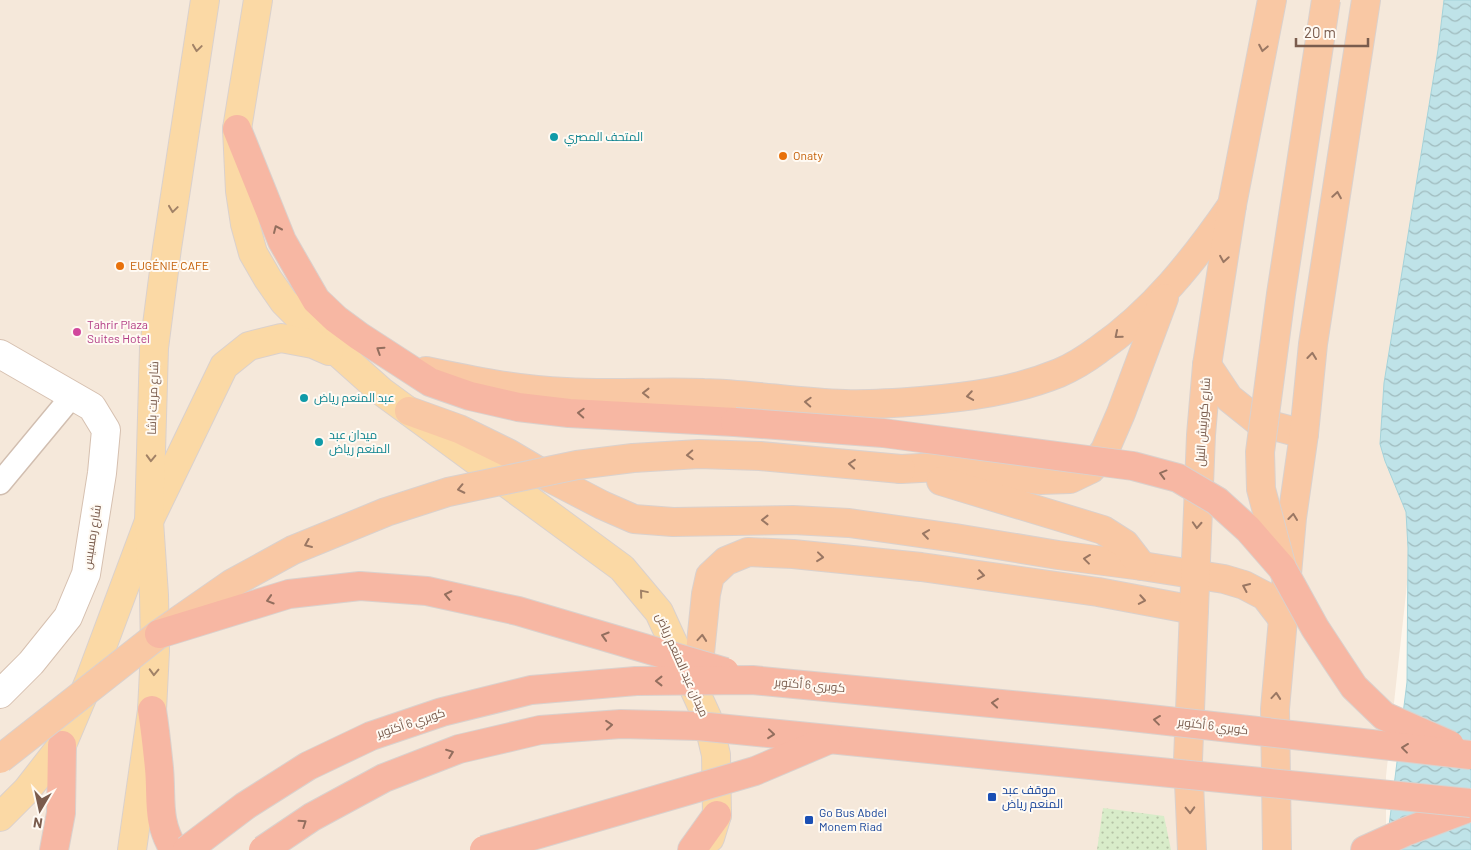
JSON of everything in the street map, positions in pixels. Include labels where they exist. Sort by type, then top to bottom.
[{"type":"highway","name":"شارع كورنيش النيل","points":[[1192,850],[1188,760],[1201,435],[1207,365],[1232,205],[1272,0]]},
{"type":"highway","points":[[1282,568],[1261,489],[1260,452],[1280,294],[1326,0]]},
{"type":"highway","points":[[1277,850],[1275,709],[1292,518],[1304,434],[1313,344],[1366,0]]},
{"type":"highway","points":[[237,129],[282,242],[316,300],[351,330],[430,382],[470,396],[518,407],[569,413],[735,422],[883,433],[1133,466],[1178,478],[1217,501],[1248,529],[1282,568],[1315,628],[1354,687],[1384,716],[1471,755]]},
{"type":"highway","points":[[406,366],[482,383],[524,389],[568,392],[704,393],[846,404],[882,404],[964,397],[1000,391],[1060,372],[1115,339],[1167,290],[1199,252],[1232,205]]},
{"type":"highway","points":[[0,759],[159,634],[231,584],[293,550],[386,512],[448,492],[577,465],[633,458],[699,454],[760,456],[901,469],[940,467],[1040,480],[1070,478],[1092,469],[1105,450],[1167,290]]},
{"type":"highway","points":[[1207,365],[1229,398],[1259,422],[1304,434]]},
{"type":"highway","points":[[409,411],[459,429],[508,453],[593,501],[634,518],[673,522],[793,520],[849,523],[955,538],[1058,556],[1142,566],[1224,579],[1244,586],[1265,596],[1282,618]]},
{"type":"highway","points":[[901,469],[1103,530],[1125,544],[1142,566]]},
{"type":"highway","points":[[694,686],[710,576],[726,561],[748,552],[793,554],[930,568],[1098,592],[1194,610]]},
{"type":"highway","points":[[159,634],[289,594],[360,586],[428,591],[518,610],[752,680]]},
{"type":"highway","name":"كوبري 6 أكتوبر","points":[[187,850],[245,806],[308,766],[371,736],[442,712],[531,690],[636,681],[752,680],[1105,714],[1471,755]]},
{"type":"highway","points":[[152,710],[159,769],[160,807],[165,835],[174,850]]},
{"type":"highway","points":[[263,850],[312,816],[384,778],[459,749],[540,730],[621,724],[698,726],[1471,803]]},
{"type":"highway","points":[[484,850],[755,771],[829,740]]},
{"type":"highway","points":[[54,850],[61,813],[62,745]]},
{"type":"highway","points":[[1365,850],[1405,832],[1471,807]]},
{"type":"highway","points":[[692,850],[718,815]]},
{"type":"main road","name":"شارع مريت باشا","points":[[132,850],[152,710],[155,652],[154,595],[149,521],[154,348],[204,0]]},
{"type":"main road","points":[[258,0],[237,129],[240,191],[245,224],[253,253],[284,302],[344,359]]},
{"type":"main road","points":[[0,817],[26,790],[62,745],[90,679],[149,521],[224,366],[249,346],[281,338],[313,344],[344,359]]},
{"type":"main road","name":"شارع رمسيس","points":[[0,354],[92,407],[106,430],[102,473],[86,574],[68,617],[31,663],[0,694]]},
{"type":"main road","name":"ميدان عبد المنعم رياض","points":[[344,359],[381,391],[622,568],[659,612],[707,717],[716,755],[718,815],[706,850]]},
{"type":"street","points":[[0,482],[73,395]]},
{"type":"shaded area","points":[[0,0],[1471,0],[1386,776],[1386,850],[0,850]]},
{"type":"green space","points":[[1103,808],[1164,816],[1171,850],[1097,850]]},
{"type":"water","points":[[1444,0],[1471,0],[1471,850],[1386,850],[1407,682],[1408,548],[1406,512],[1380,444],[1384,383],[1438,50]]},
{"type":"place","name":"المتحف المصري","points":[[554,137]]},
{"type":"place","name":"Onaty","points":[[783,156]]},
{"type":"place","name":"EUGÉNIE CAFE","points":[[120,266]]},
{"type":"place","name":"Tahrir Plaza Suites Hotel","points":[[77,332]]},
{"type":"place","name":"عبد المنعم رياض","points":[[304,398]]},
{"type":"place","name":"ميدان عبد المنعم رياض","points":[[319,442]]},
{"type":"place","name":"موقف عبد المنعم رياض","points":[[992,797]]},
{"type":"place","name":"Go Bus Abdel Monem Riad","points":[[809,820]]}]
